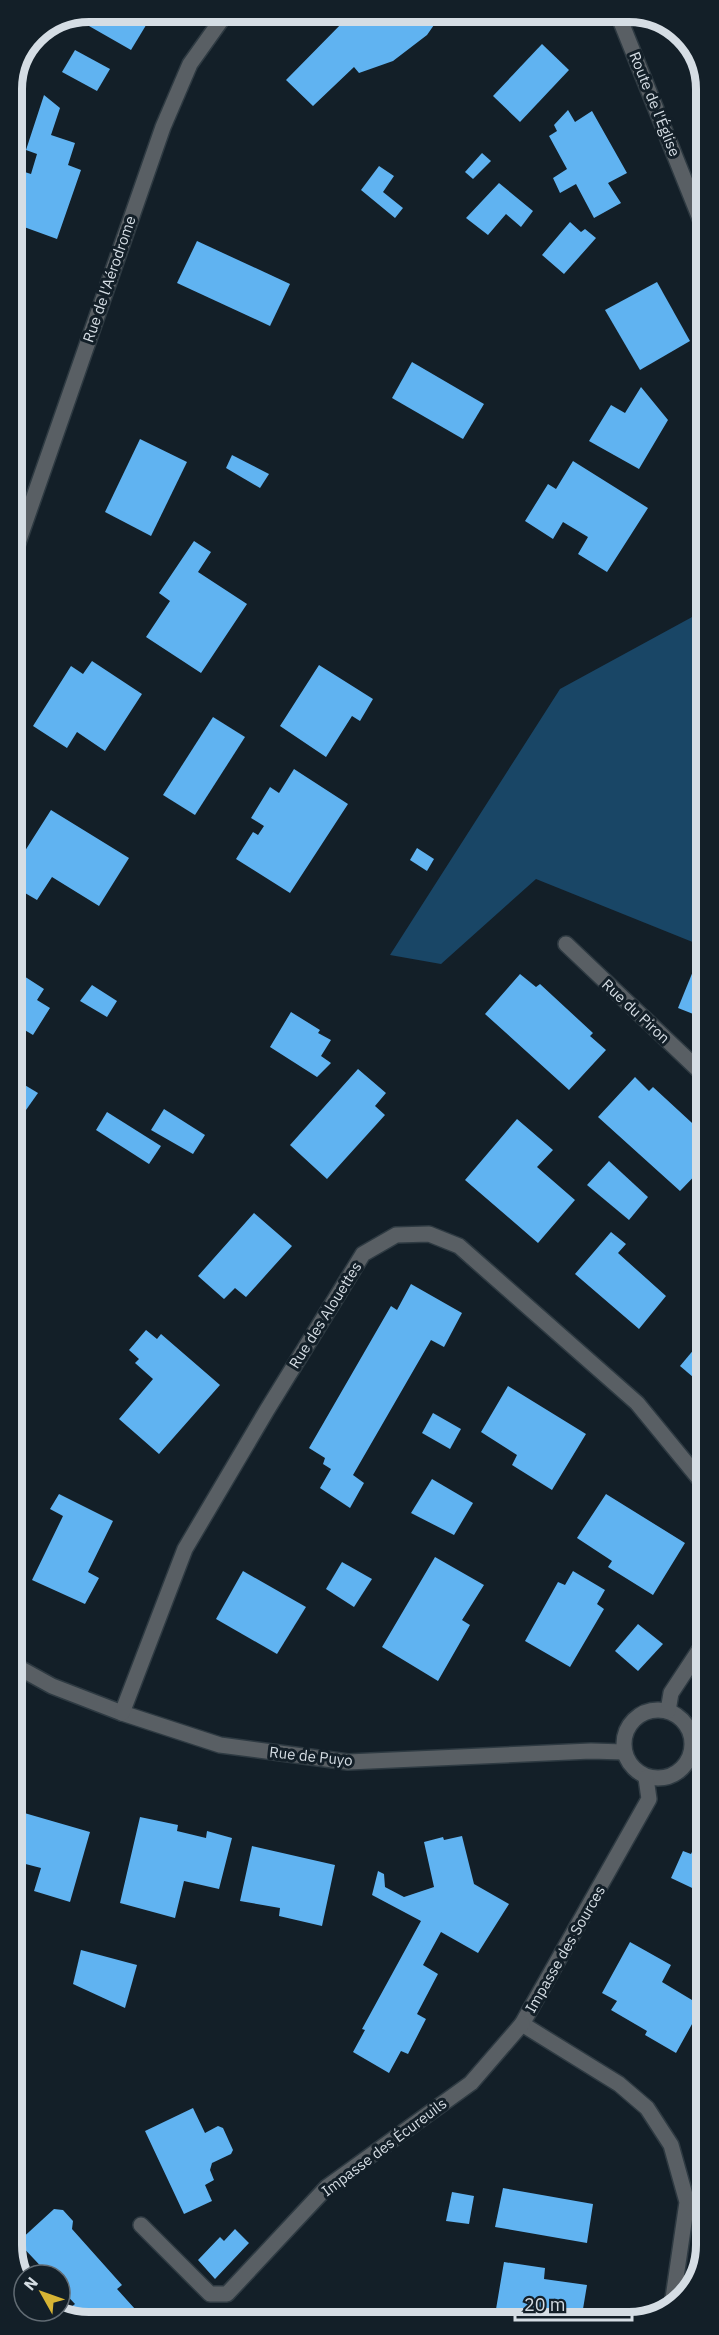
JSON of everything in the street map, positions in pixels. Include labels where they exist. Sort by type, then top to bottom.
[{"type":"street","name":"Rue de l'Aérodrome","points":[[22,531],[163,128],[190,64],[220,22]]},
{"type":"street","name":"Route de l'Église","points":[[621,23],[696,209]]},
{"type":"street","name":"Rue du Piron","points":[[566,944],[696,1068]]},
{"type":"street","name":"Rue des Alouettes","points":[[122,1713],[185,1549],[279,1389],[363,1254],[396,1235],[429,1234],[459,1246],[637,1403],[696,1475]]},
{"type":"street","points":[[668,1711],[671,1693],[696,1655]]},
{"type":"street","name":"Rue de Puyo","points":[[22,1669],[52,1686],[122,1713],[220,1745],[348,1762],[591,1751],[624,1752]]},
{"type":"street","points":[[696,1739],[682,1718],[668,1711],[651,1710],[635,1719],[625,1734],[624,1752],[632,1767],[646,1778],[668,1778],[686,1766],[696,1752]]},
{"type":"street","name":"Impasse des Sources","points":[[646,1778],[649,1799],[522,2024],[619,2084],[647,2108],[672,2145],[687,2202],[673,2297]]},
{"type":"street","name":"Impasse des Écureuils","points":[[141,2225],[210,2294],[228,2294],[327,2187],[471,2083],[522,2024]]},
{"type":"shaded area","points":[[696,615],[696,943],[536,879],[441,964],[390,955],[560,689]]},
{"type":"building","points":[[148,22],[131,50],[84,23]]},
{"type":"building","points":[[343,22],[436,23],[427,35],[393,61],[359,73],[354,67],[313,106],[286,80]]},
{"type":"building","points":[[542,44],[569,70],[520,122],[493,96]]},
{"type":"building","points":[[75,50],[110,69],[97,91],[62,72]]},
{"type":"building","points":[[44,95],[60,108],[51,135],[75,143],[68,165],[81,170],[57,239],[22,226],[22,171],[31,174],[37,154],[26,150]]},
{"type":"building","points":[[568,110],[575,122],[592,111],[627,173],[608,183],[621,203],[594,218],[576,184],[560,193],[553,178],[567,169],[549,136],[557,131],[554,125]]},
{"type":"building","points":[[482,153],[491,161],[473,179],[465,172]]},
{"type":"building","points":[[379,166],[394,176],[383,192],[403,208],[395,218],[361,190]]},
{"type":"building","points":[[499,183],[533,211],[521,227],[506,214],[488,235],[466,218]]},
{"type":"building","points":[[570,222],[581,232],[585,229],[596,238],[564,274],[542,255]]},
{"type":"building","points":[[197,241],[290,284],[270,326],[177,283]]},
{"type":"building","points":[[657,282],[690,341],[640,370],[605,310]]},
{"type":"building","points":[[412,362],[484,404],[463,439],[392,398]]},
{"type":"building","points":[[641,387],[668,420],[639,469],[589,441],[611,405],[625,413]]},
{"type":"building","points":[[140,439],[187,462],[151,536],[105,512]]},
{"type":"building","points":[[232,455],[269,474],[260,488],[226,468]]},
{"type":"building","points":[[573,461],[648,508],[607,572],[578,554],[588,537],[563,522],[553,539],[525,521],[548,484],[556,489]]},
{"type":"building","points":[[194,541],[211,552],[198,572],[247,604],[201,673],[146,637],[170,601],[159,593]]},
{"type":"building","points":[[92,661],[142,694],[105,751],[77,732],[67,748],[33,726],[71,666],[83,674]]},
{"type":"building","points":[[319,665],[373,699],[360,721],[352,716],[326,757],[280,726]]},
{"type":"building","points":[[213,717],[245,737],[195,815],[163,795]]},
{"type":"building","points":[[294,769],[348,804],[290,893],[236,859],[253,832],[258,835],[264,826],[251,818],[270,787],[279,793]]},
{"type":"building","points":[[51,810],[129,858],[99,906],[52,877],[37,900],[22,891],[23,854]]},
{"type":"building","points":[[417,848],[434,859],[427,871],[410,860]]},
{"type":"building","points":[[696,964],[696,1015],[678,1008]]},
{"type":"building","points":[[520,974],[536,987],[540,984],[593,1033],[590,1036],[606,1050],[569,1090],[485,1014]]},
{"type":"building","points":[[22,975],[44,989],[37,1000],[50,1008],[33,1035],[22,1028]]},
{"type":"building","points":[[92,985],[117,1001],[107,1017],[80,1001]]},
{"type":"building","points":[[291,1012],[320,1030],[318,1033],[331,1040],[321,1056],[331,1063],[317,1077],[270,1047]]},
{"type":"building","points":[[358,1069],[386,1093],[375,1106],[385,1115],[327,1179],[290,1145]]},
{"type":"building","points":[[635,1077],[649,1091],[653,1087],[696,1127],[696,1174],[680,1191],[598,1117]]},
{"type":"building","points":[[22,1083],[38,1093],[26,1110],[22,1108]]},
{"type":"building","points":[[164,1109],[205,1135],[193,1154],[151,1130]]},
{"type":"building","points":[[107,1112],[161,1146],[149,1164],[96,1130]]},
{"type":"building","points":[[517,1119],[553,1150],[537,1167],[575,1200],[538,1243],[465,1180]]},
{"type":"building","points":[[609,1161],[648,1197],[629,1220],[587,1185]]},
{"type":"building","points":[[254,1213],[292,1246],[246,1297],[235,1288],[224,1299],[198,1276]]},
{"type":"building","points":[[611,1232],[626,1244],[618,1253],[666,1296],[639,1329],[575,1274]]},
{"type":"building","points":[[411,1284],[462,1313],[444,1347],[431,1340],[353,1475],[364,1483],[350,1508],[320,1488],[331,1469],[323,1464],[325,1458],[309,1448],[391,1306],[397,1310]]},
{"type":"building","points":[[146,1330],[157,1339],[161,1334],[220,1385],[159,1454],[119,1419],[153,1379],[135,1363],[139,1359],[129,1350]]},
{"type":"building","points":[[696,1347],[696,1380],[680,1366]]},
{"type":"building","points":[[508,1386],[586,1434],[552,1490],[512,1465],[517,1455],[481,1432]]},
{"type":"building","points":[[433,1413],[461,1429],[450,1449],[422,1433]]},
{"type":"building","points":[[432,1479],[473,1503],[454,1535],[411,1513]]},
{"type":"building","points":[[59,1494],[113,1521],[88,1572],[99,1578],[85,1604],[32,1580],[63,1516],[50,1509]]},
{"type":"building","points":[[606,1494],[685,1543],[653,1595],[608,1567],[612,1561],[577,1538]]},
{"type":"building","points":[[435,1557],[484,1585],[462,1620],[470,1625],[438,1681],[382,1647]]},
{"type":"building","points":[[342,1562],[372,1579],[354,1607],[326,1589]]},
{"type":"building","points":[[243,1571],[306,1607],[277,1654],[216,1619]]},
{"type":"building","points":[[573,1571],[605,1590],[597,1604],[604,1609],[570,1667],[525,1641],[558,1582],[565,1585]]},
{"type":"building","points":[[638,1624],[663,1644],[638,1671],[615,1651]]},
{"type":"building","points":[[22,1812],[90,1832],[70,1902],[34,1891],[41,1868],[22,1863]]},
{"type":"building","points":[[140,1817],[178,1825],[177,1831],[206,1838],[207,1831],[232,1838],[219,1889],[184,1881],[175,1918],[120,1903]]},
{"type":"building","points":[[462,1836],[474,1884],[509,1904],[478,1953],[441,1932],[423,1965],[438,1974],[417,2014],[426,2019],[408,2054],[401,2051],[389,2073],[353,2052],[365,2030],[362,2029],[421,1921],[372,1895],[378,1871],[384,1874],[385,1887],[404,1897],[434,1887],[424,1842],[443,1837],[444,1840]]},
{"type":"building","points":[[696,1844],[696,1890],[671,1878],[683,1851],[691,1854]]},
{"type":"building","points":[[252,1846],[335,1865],[322,1926],[279,1916],[280,1908],[240,1901]]},
{"type":"building","points":[[630,1942],[671,1965],[662,1982],[696,2002],[696,2017],[676,2053],[645,2035],[647,2031],[611,2010],[617,2001],[602,1993]]},
{"type":"building","points":[[81,1950],[137,1965],[125,2008],[73,1984]]},
{"type":"building","points":[[193,2108],[205,2133],[218,2126],[223,2128],[233,2150],[231,2154],[212,2163],[210,2170],[214,2180],[205,2185],[212,2201],[184,2214],[145,2131]]},
{"type":"building","points":[[503,2188],[593,2204],[587,2243],[495,2227]]},
{"type":"building","points":[[452,2192],[474,2196],[469,2224],[446,2221]]},
{"type":"building","points":[[54,2209],[63,2210],[73,2221],[72,2229],[122,2285],[117,2289],[138,2312],[85,2312],[72,2309],[75,2304],[72,2301],[72,2263],[38,2263],[22,2245],[22,2238]]},
{"type":"building","points":[[235,2229],[249,2243],[215,2279],[198,2260],[220,2237],[224,2241]]},
{"type":"building","points":[[504,2262],[545,2268],[544,2279],[587,2285],[582,2312],[496,2312]]}]
